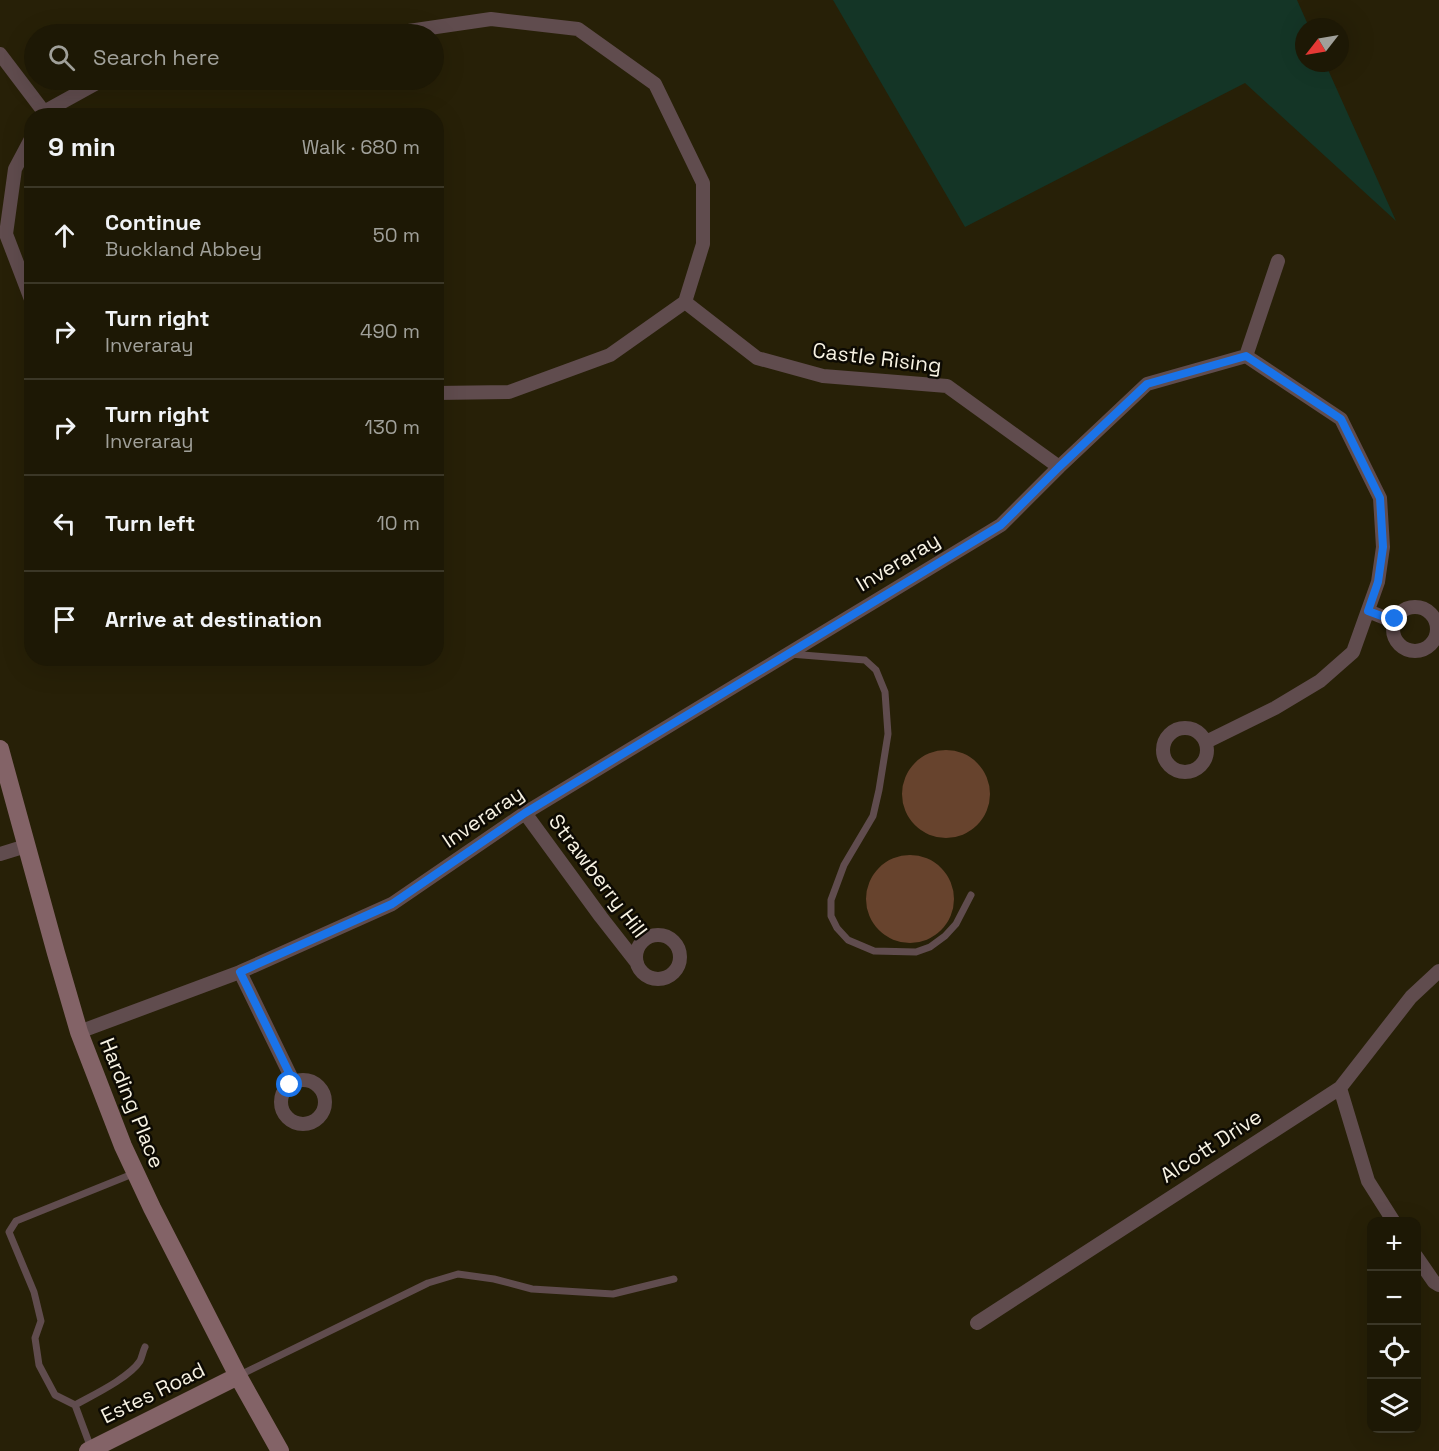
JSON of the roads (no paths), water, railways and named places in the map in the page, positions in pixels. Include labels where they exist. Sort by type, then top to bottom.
[{"type":"main road","name":"Harding Place","points":[[0,750],[79,1032],[123,1146],[238,1376],[280,1451]]},
{"type":"main road","name":"Estes Road","points":[[90,1450],[238,1376]]},
{"type":"street","points":[[444,26],[491,19],[578,29],[655,84],[703,183],[703,244],[684,302],[610,355],[509,393],[444,393]]},
{"type":"street","points":[[0,54],[24,87]]},
{"type":"street","points":[[26,90],[39,108]]},
{"type":"street","points":[[53,108],[85,90]]},
{"type":"street","points":[[24,152],[15,170],[3,235],[24,284]]},
{"type":"street","points":[[1206,742],[1275,708],[1320,681],[1353,652],[1378,582],[1383,547],[1380,498],[1341,419],[1246,356],[1278,261]]},
{"type":"street","name":"Castle Rising","points":[[684,302],[757,358],[822,375],[946,386],[1059,467]]},
{"type":"street","name":"Inveraray","points":[[79,1032],[240,972],[392,904],[525,813],[1001,525],[1147,384],[1246,356]]},
{"type":"street","points":[[1368,611],[1395,621]]},
{"type":"street","name":"Strawberry Hill","points":[[525,813],[637,963]]},
{"type":"street","points":[[0,854],[26,846]]},
{"type":"street","name":"Alcott Drive","points":[[977,1323],[1340,1088],[1411,997],[1439,971]]},
{"type":"street","points":[[240,972],[294,1083]]},
{"type":"street","points":[[1340,1088],[1368,1181],[1391,1217]]},
{"type":"street","points":[[1421,1263],[1434,1282],[1439,1285]]},
{"type":"lane","points":[[788,654],[865,660],[876,670],[885,692],[888,734],[879,790],[873,816],[844,865],[831,900],[831,916],[837,928],[848,940],[874,951],[916,952],[930,947],[945,936],[956,924],[971,895]]},
{"type":"lane","points":[[90,1450],[75,1405],[55,1395],[39,1365],[35,1338],[41,1321],[34,1292],[9,1232],[16,1221],[135,1173]]},
{"type":"lane","points":[[238,1376],[428,1283],[458,1274],[494,1279],[532,1289],[613,1294],[675,1280]]},
{"type":"lane","points":[[75,1405],[128,1373],[140,1360],[145,1347]]}]
